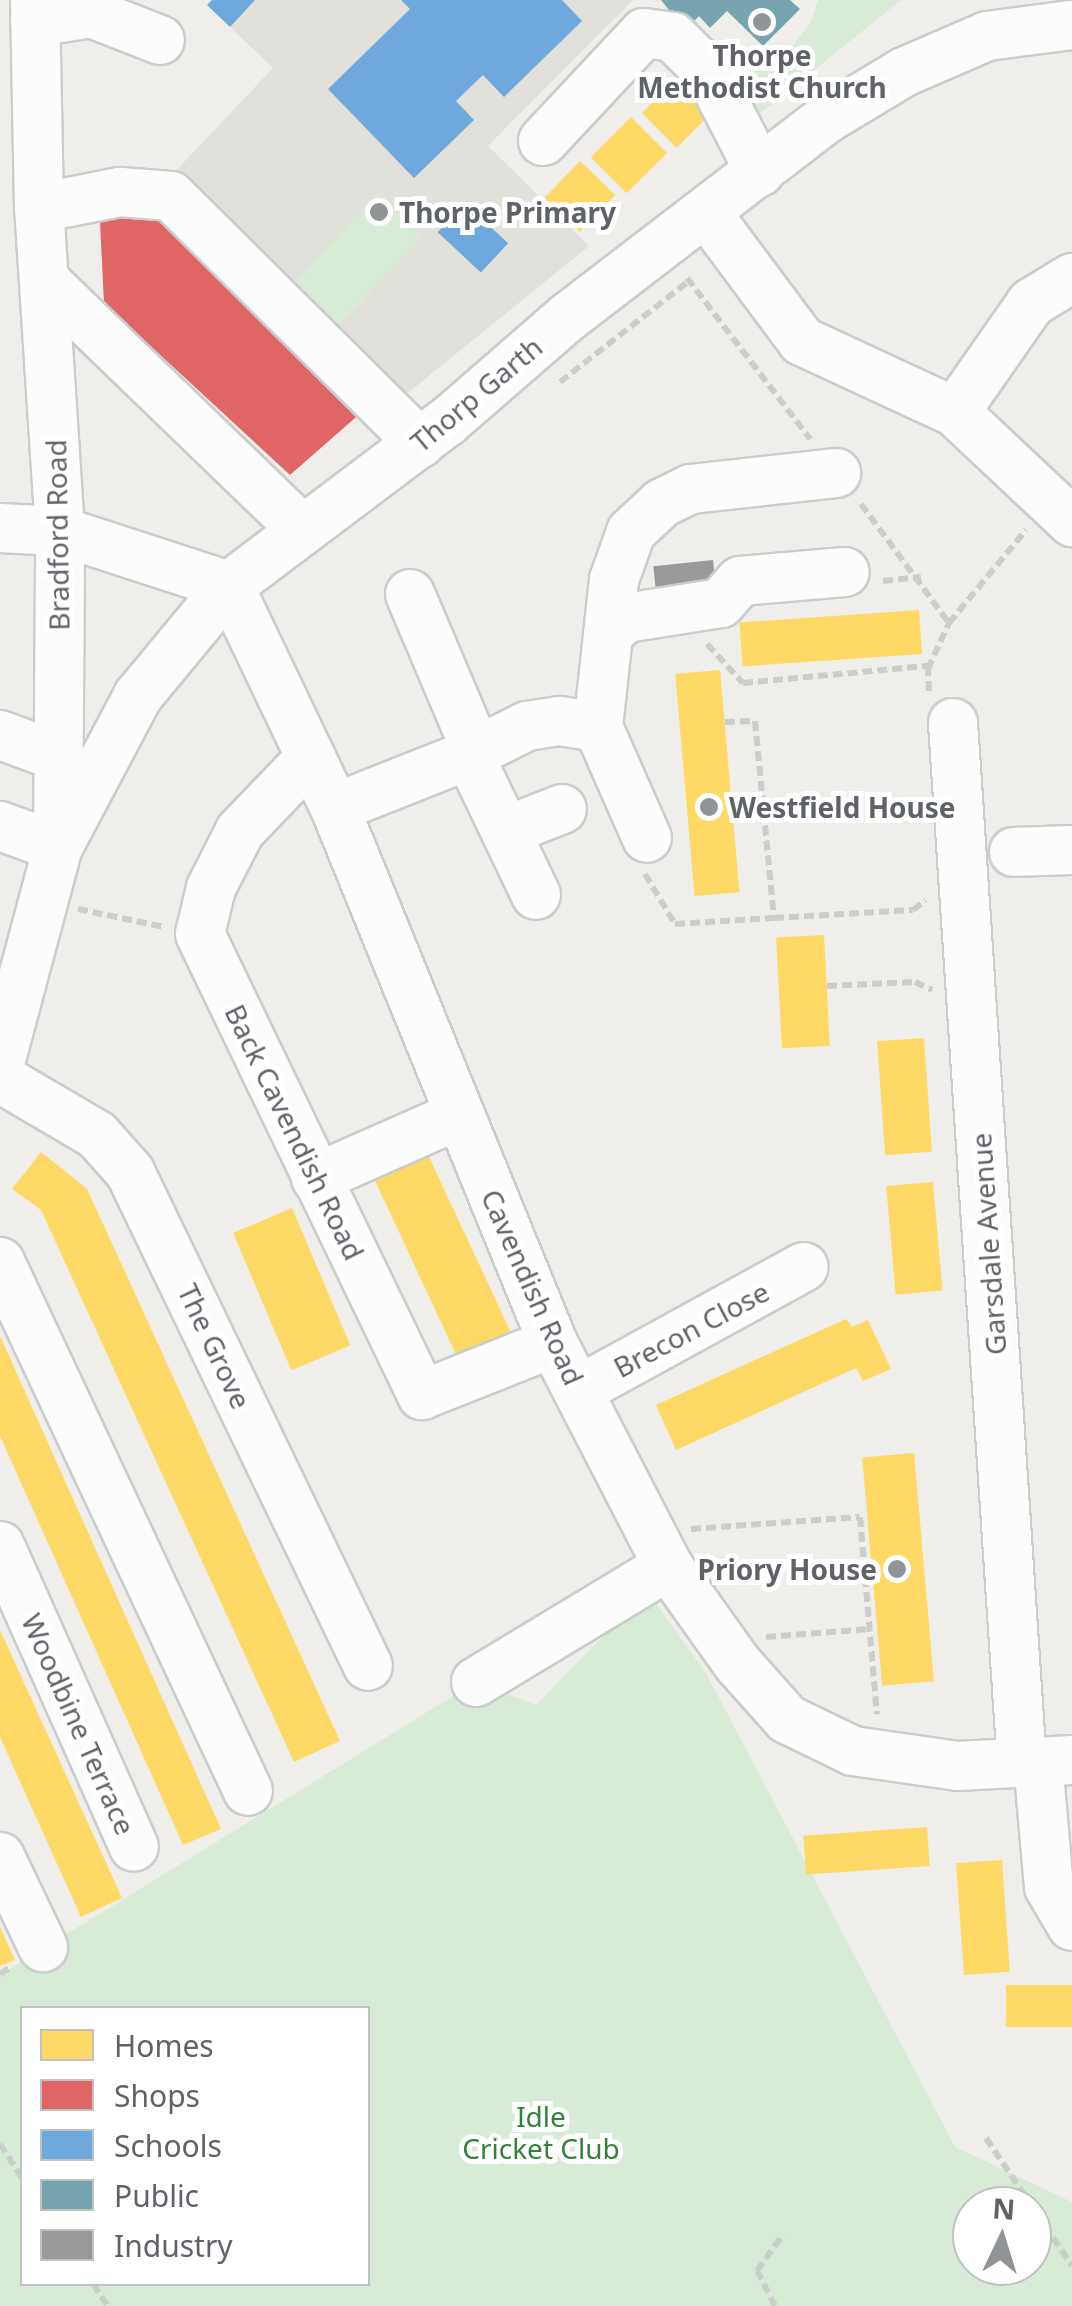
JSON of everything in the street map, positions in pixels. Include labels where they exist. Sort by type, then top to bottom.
[{"type":"street","points":[[35,11],[91,14],[160,40]]},
{"type":"street","name":"Bradford Road","points":[[0,1062],[25,928],[58,847],[60,531],[39,208],[18,126],[35,11]]},
{"type":"street","name":"Thorp Garth","points":[[58,847],[138,696],[230,586],[420,442],[568,317],[708,214],[826,118],[904,72],[982,18],[1072,26]]},
{"type":"street","points":[[543,141],[644,34],[673,37],[709,73],[760,172]]},
{"type":"street","points":[[39,208],[120,192],[170,196],[420,442]]},
{"type":"street","points":[[708,214],[802,341],[954,412],[1060,513]]},
{"type":"street","points":[[954,412],[1031,304],[1072,278]]},
{"type":"street","points":[[46,282],[303,530]]},
{"type":"street","points":[[647,838],[598,728],[614,580],[631,532],[662,503],[691,489],[836,473]]},
{"type":"street","points":[[0,528],[60,531],[230,586]]},
{"type":"street","points":[[608,634],[626,618],[722,603],[740,581],[846,572]]},
{"type":"street","name":"Cavendish Road","points":[[230,586],[334,808],[553,1343],[659,1549],[722,1641],[787,1719],[853,1750],[958,1766],[1044,1762]]},
{"type":"street","points":[[410,594],[473,754],[536,895]]},
{"type":"street","points":[[334,808],[473,754],[527,726],[560,721],[598,728]]},
{"type":"street","name":"Garsdale Avenue","points":[[953,723],[1044,1762]]},
{"type":"street","points":[[0,735],[60,756]]},
{"type":"street","points":[[200,934],[211,888],[240,831],[311,757]]},
{"type":"street","points":[[506,832],[562,809]]},
{"type":"street","points":[[0,826],[58,847]]},
{"type":"street","points":[[1014,852],[1072,850]]},
{"type":"street","name":"Back Cavendish Road","points":[[200,934],[422,1395],[553,1343]]},
{"type":"street","name":"The Grove","points":[[0,1078],[96,1135],[130,1172],[368,1666]]},
{"type":"street","points":[[316,1178],[460,1115]]},
{"type":"street","points":[[0,1262],[248,1791]]},
{"type":"street","name":"Brecon Close","points":[[578,1390],[804,1268]]},
{"type":"street","name":"Woodbine Terrace","points":[[0,1546],[134,1847]]},
{"type":"street","points":[[476,1682],[659,1549]]},
{"type":"street","points":[[1044,1762],[1049,1886],[1072,1926]]},
{"type":"street","points":[[0,1857],[43,1947]]},
{"type":"path","points":[[953,723],[935,722],[928,666],[950,623],[1060,513]]},
{"type":"path","points":[[673,608],[743,682],[928,666]]},
{"type":"path","points":[[725,722],[755,721],[774,918]]},
{"type":"path","points":[[647,838],[645,882],[675,924],[913,910],[940,890]]},
{"type":"path","points":[[25,928],[200,934]]},
{"type":"path","points":[[827,986],[915,982],[946,996]]},
{"type":"path","points":[[659,1549],[860,1517],[880,1755]]},
{"type":"path","points":[[722,1641],[870,1629]]},
{"type":"path","points":[[986,2138],[1072,2266]]},
{"type":"path","points":[[0,2144],[20,2175]]},
{"type":"path","points":[[774,2306],[757,2271],[783,2234]]},
{"type":"shaded area","name":"Thorpe Primary","points":[[212,0],[633,0],[488,146],[589,246],[398,401],[168,179],[273,68],[207,5]]},
{"type":"green space","points":[[818,0],[901,0],[747,124],[726,86],[746,68],[779,64],[811,22]]},
{"type":"green space","points":[[376,195],[421,237],[336,329],[291,286]]},
{"type":"green space","name":"Idle Cricket Club","points":[[647,1591],[706,1673],[955,2147],[1038,2186],[952,2186],[952,2286],[1052,2286],[1052,2193],[1072,2202],[1072,2306],[0,2306],[0,1975],[476,1682],[536,1705]]},
{"type":"building: Homes","points":[[678,77],[713,112],[677,148],[642,113]]},
{"type":"building: Homes","points":[[631,117],[667,153],[627,193],[591,157]]},
{"type":"building: Homes","points":[[580,161],[615,195],[580,232],[545,198]]},
{"type":"building: Homes","points":[[919,610],[922,654],[743,666],[739,623]]},
{"type":"building: Homes","name":"Westfield House","points":[[720,670],[739,892],[695,896],[675,674]]},
{"type":"building: Homes","points":[[824,935],[830,1046],[782,1048],[776,938]]},
{"type":"building: Homes","points":[[924,1038],[932,1152],[885,1155],[877,1041]]},
{"type":"building: Homes","points":[[423,1144],[513,1337],[460,1362],[370,1169]]},
{"type":"building: Homes","points":[[41,1152],[87,1189],[340,1741],[294,1762],[41,1210],[12,1189]]},
{"type":"building: Homes","points":[[933,1182],[942,1291],[896,1295],[886,1186]]},
{"type":"building: Homes","points":[[292,1208],[350,1345],[291,1370],[233,1233]]},
{"type":"building: Homes","points":[[846,1319],[852,1327],[868,1320],[891,1369],[863,1381],[856,1368],[676,1450],[656,1405]]},
{"type":"building: Homes","points":[[0,1336],[221,1829],[183,1845],[0,1436]]},
{"type":"building: Homes","name":"Priory House","points":[[914,1453],[934,1681],[882,1686],[862,1458]]},
{"type":"building: Homes","points":[[0,1630],[122,1898],[81,1917],[0,1737]]},
{"type":"building: Homes","points":[[927,1827],[930,1866],[806,1875],[803,1836]]},
{"type":"building: Homes","points":[[1002,1860],[1010,1972],[964,1975],[956,1863]]},
{"type":"building: Homes","points":[[0,1927],[15,1960],[0,1966]]},
{"type":"building: Homes","points":[[1006,1985],[1072,1985],[1072,2027],[1006,2027]]},
{"type":"building: Shops","points":[[150,211],[363,411],[290,475],[104,303],[100,221]]},
{"type":"building: Schools","points":[[212,0],[255,0],[230,27],[207,5]]},
{"type":"building: Schools","points":[[401,0],[562,0],[582,21],[504,97],[483,75],[456,101],[474,120],[414,178],[328,89],[410,9]]},
{"type":"building: Schools","points":[[465,203],[508,243],[481,272],[438,232]]},
{"type":"building: Public","name":"Thorpe Methodist Church","points":[[661,0],[790,0],[800,9],[763,46],[727,11],[710,28],[699,16],[685,30]]},
{"type":"building: Industry","points":[[713,560],[716,591],[657,597],[653,566]]},
{"type":"place","name":"Thorpe Methodist Church","points":[[762,22]]},
{"type":"place","name":"Thorpe Primary","points":[[379,212]]},
{"type":"place","name":"Westfield House","points":[[709,807]]},
{"type":"place","name":"Priory House","points":[[897,1569]]}]
